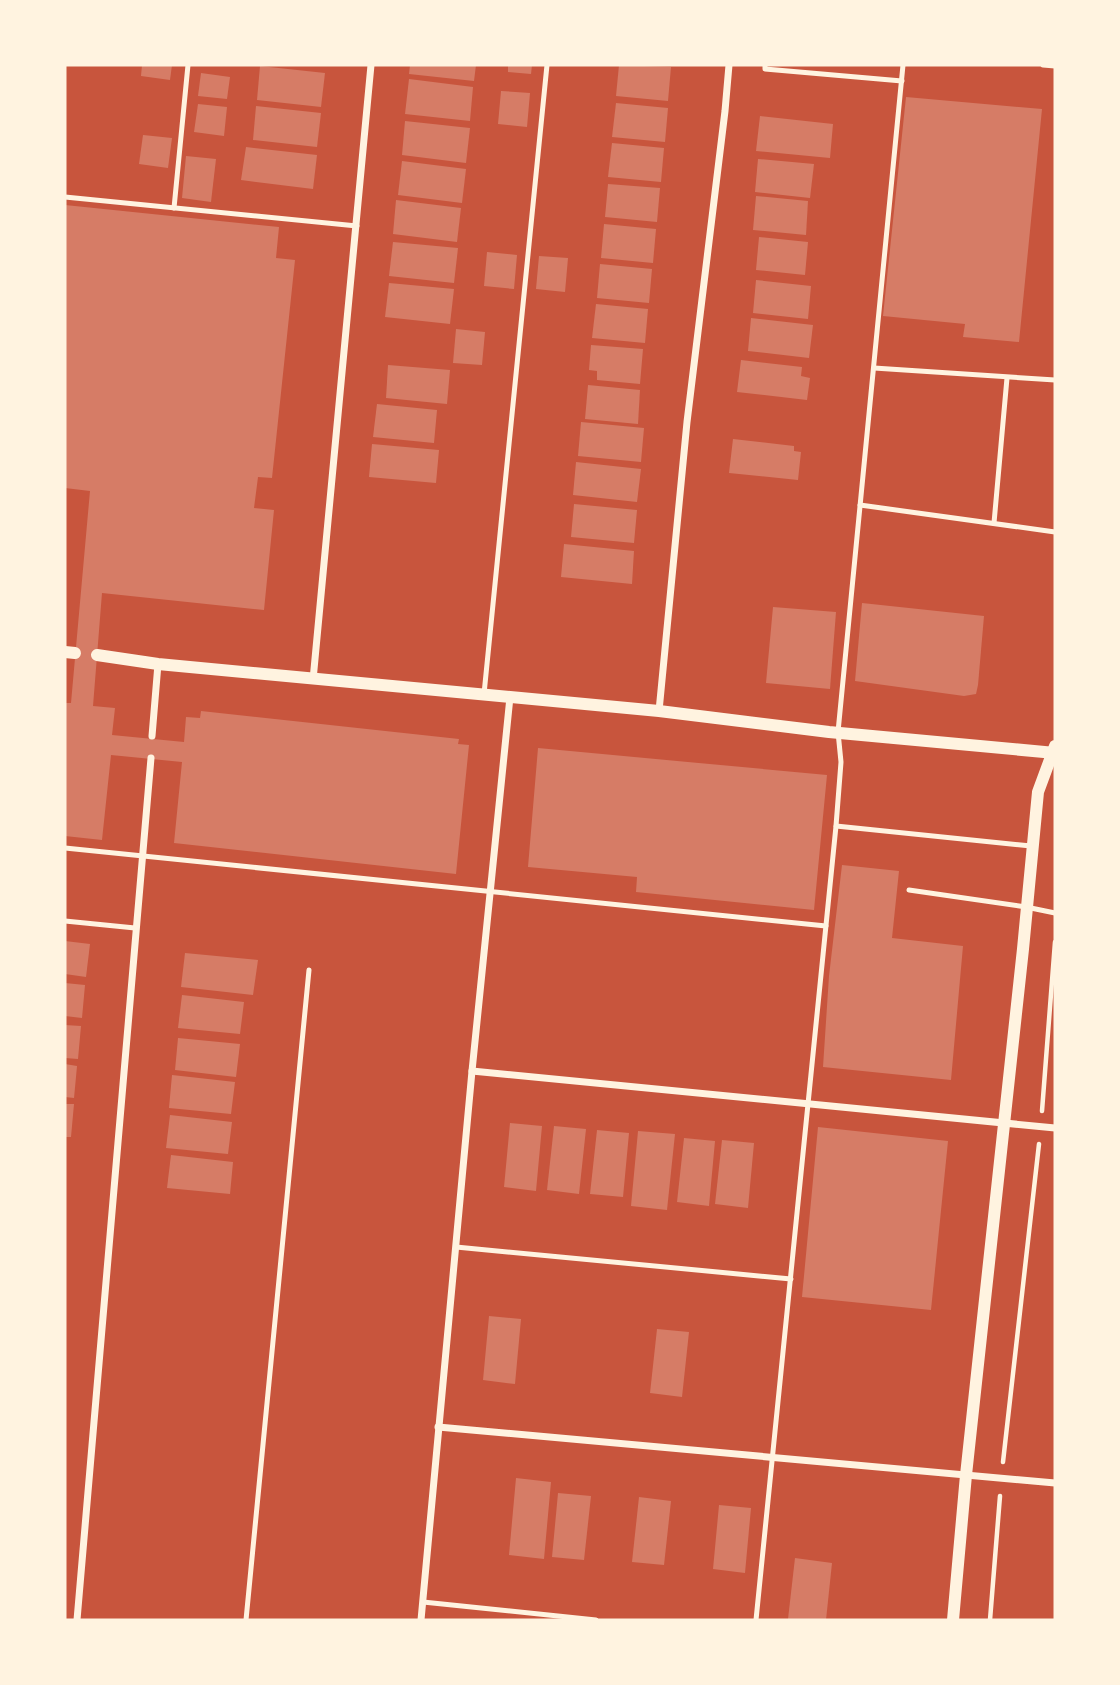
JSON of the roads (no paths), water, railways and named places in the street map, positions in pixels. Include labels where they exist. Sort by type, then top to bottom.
[{"type":"street","points":[[313,680],[371,65]]},
{"type":"street","points":[[659,711],[687,422],[729,65]]},
{"type":"street","points":[[97,655],[313,680],[659,711],[1055,753]]},
{"type":"street","points":[[152,736],[158,664]]},
{"type":"street","points":[[421,1620],[510,697]]},
{"type":"street","points":[[953,1620],[1038,792],[1055,753],[1055,746]]},
{"type":"street","points":[[77,1620],[151,758]]},
{"type":"street","points":[[472,1071],[1055,1128]]},
{"type":"street","points":[[438,1427],[1055,1483]]},
{"type":"lane","points":[[174,208],[188,65]]},
{"type":"lane","points":[[484,694],[547,65]]},
{"type":"lane","points":[[765,65],[765,69],[902,81]]},
{"type":"lane","points":[[756,1620],[827,926],[841,762],[838,732],[904,65]]},
{"type":"lane","points":[[1042,65],[1055,66]]},
{"type":"lane","points":[[65,197],[357,226]]},
{"type":"lane","points":[[874,368],[1055,380]]},
{"type":"lane","points":[[995,523],[1007,378]]},
{"type":"lane","points":[[860,505],[1055,532]]},
{"type":"lane","points":[[836,826],[1032,846]]},
{"type":"lane","points":[[65,848],[827,926]]},
{"type":"lane","points":[[909,890],[1027,904],[1055,913]]},
{"type":"lane","points":[[65,921],[135,928]]},
{"type":"lane","points":[[246,1620],[309,970]]},
{"type":"lane","points":[[456,1247],[791,1279]]},
{"type":"lane","points":[[423,1602],[596,1620]]}]
